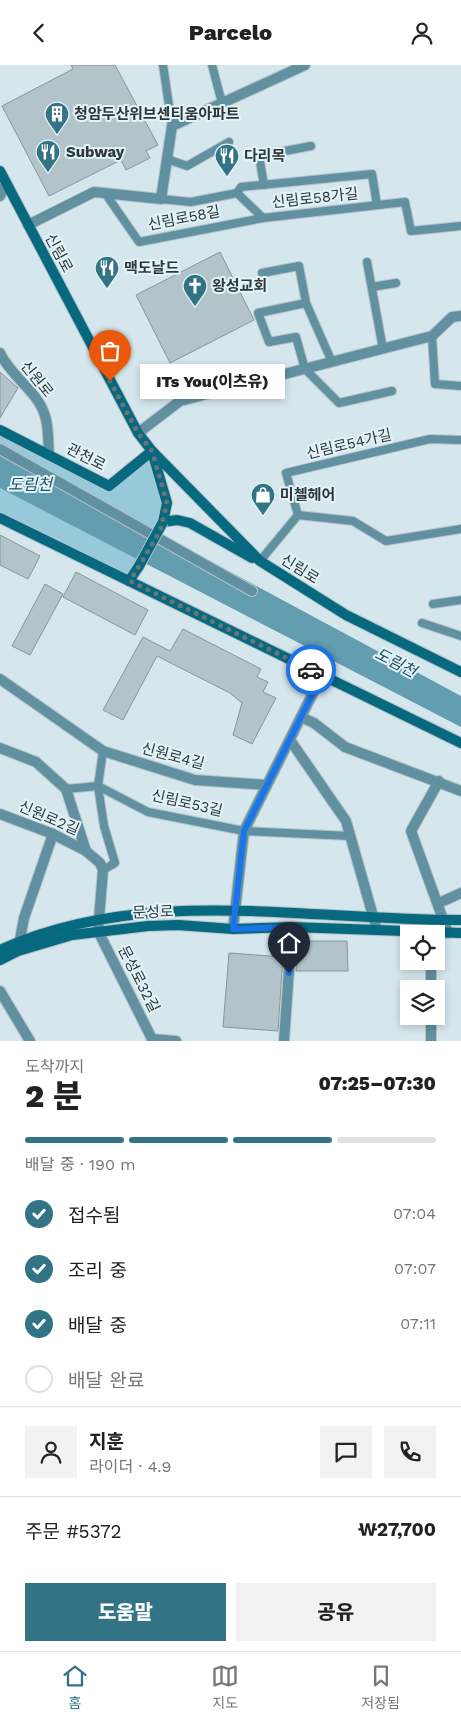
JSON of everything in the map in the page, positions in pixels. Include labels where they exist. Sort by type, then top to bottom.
[{"type":"main road","name":"신림로","points":[[0,171],[138,433],[152,451],[260,561],[346,615],[461,672]]},
{"type":"main road","name":"관천로","points":[[0,430],[109,486],[152,451]]},
{"type":"main road","name":"신림로","points":[[152,451],[167,503],[163,522]]},
{"type":"main road","points":[[0,518],[461,743]]},
{"type":"main road","points":[[130,581],[163,522],[177,520],[190,523],[223,543],[260,561]]},
{"type":"main road","points":[[0,950],[19,946],[99,920],[176,911],[235,911],[373,918],[461,920]]},
{"type":"main road","name":"문성로","points":[[0,960],[19,946],[72,935],[98,931],[178,925],[233,929],[292,927],[400,931]]},
{"type":"main road","name":"문성로","points":[[448,933],[461,933]]},
{"type":"street","points":[[172,126],[305,65]]},
{"type":"street","name":"신림로58길","points":[[28,225],[94,192],[161,199],[172,126]]},
{"type":"street","points":[[0,196],[6,184]]},
{"type":"street","points":[[138,433],[180,401],[432,336],[452,317],[461,316]]},
{"type":"street","name":"신원로","points":[[0,353],[10,372],[41,407],[46,417],[49,455]]},
{"type":"street","points":[[0,449],[252,591]]},
{"type":"street","points":[[233,929],[244,831],[322,675]]},
{"type":"street","name":"신원로4길","points":[[0,679],[103,751],[195,780],[267,785]]},
{"type":"street","points":[[301,717],[314,723],[345,747],[439,781],[461,791]]},
{"type":"street","points":[[290,740],[342,814],[377,930]]},
{"type":"street","points":[[0,748],[36,762],[66,789],[86,851],[100,863],[103,870],[98,931]]},
{"type":"street","points":[[439,781],[411,831],[439,903],[448,933]]},
{"type":"street","name":"신원로2길","points":[[0,814],[53,834],[86,851]]},
{"type":"street","points":[[19,946],[24,918],[53,834]]},
{"type":"street","points":[[439,903],[461,893]]},
{"type":"street","points":[[284,1041],[292,927]]},
{"type":"street","name":"문성로32길","points":[[98,931],[152,1040]]},
{"type":"street","points":[[0,991],[30,1041]]},
{"type":"street","points":[[431,1025],[431,1041]]},
{"type":"street","points":[[152,1040],[176,1041]]},
{"type":"lane","name":"신림로58길","points":[[163,65],[172,126]]},
{"type":"lane","points":[[212,65],[222,103]]},
{"type":"lane","points":[[167,159],[187,166],[229,142]]},
{"type":"lane","name":"신림로58가길","points":[[264,185],[259,156],[311,147]]},
{"type":"lane","name":"신림로58가길","points":[[161,199],[191,201],[236,193],[241,187],[372,173],[376,205]]},
{"type":"lane","name":"신림로58길","points":[[105,193],[140,242],[263,218]]},
{"type":"lane","name":"신림로58가길","points":[[236,193],[263,218],[405,202],[411,231],[461,226]]},
{"type":"lane","points":[[367,262],[383,349]]},
{"type":"lane","points":[[262,273],[299,266],[306,303],[332,362]]},
{"type":"lane","points":[[372,287],[396,283]]},
{"type":"lane","points":[[306,303],[258,313],[269,342],[296,337],[305,369],[339,403],[392,391]]},
{"type":"lane","points":[[432,336],[435,384],[461,386]]},
{"type":"lane","name":"신림로54가길","points":[[298,515],[286,473],[430,439],[461,440]]},
{"type":"lane","points":[[260,561],[298,515],[354,521],[386,541],[461,529]]},
{"type":"lane","points":[[433,604],[461,600]]},
{"type":"lane","points":[[422,623],[461,636]]},
{"type":"lane","points":[[103,751],[98,786],[104,826],[115,863],[103,870]]},
{"type":"lane","points":[[66,789],[98,786]]},
{"type":"lane","name":"신림로53길","points":[[98,786],[148,812],[244,831],[350,836]]},
{"type":"shaded area","points":[[0,435],[110,491],[149,459],[162,501],[158,528],[128,576],[0,514]]},
{"type":"water","name":"도림천","points":[[0,448],[461,696],[461,727],[0,488]]},
{"type":"building","points":[[71,65],[115,65],[158,145],[146,151],[150,158],[126,170],[121,160],[49,196],[2,106],[73,69]]},
{"type":"building","name":"왕성교회","points":[[220,252],[254,320],[170,363],[136,295]]},
{"type":"building","points":[[0,372],[18,388],[0,418]]},
{"type":"building","points":[[0,535],[40,556],[28,579],[0,565]]},
{"type":"building","points":[[76,572],[148,610],[135,635],[63,597]]},
{"type":"building","points":[[45,584],[63,594],[30,655],[12,646]]},
{"type":"building","points":[[183,629],[261,669],[257,677],[268,682],[263,692],[276,698],[252,744],[233,735],[242,703],[230,693],[157,656],[123,720],[103,710],[143,637],[170,651]]},
{"type":"building","points":[[299,941],[347,941],[348,971],[296,971],[297,958],[299,958]]},
{"type":"building","points":[[229,953],[283,957],[278,1031],[223,1027]]},
{"type":"way so far","points":[[110,381],[138,433],[152,451],[167,503],[160,531],[130,581],[311,670]]},
{"type":"place","name":"청암두산위브센티움아파트","points":[[57,135]]},
{"type":"place","name":"Subway","points":[[48,173]]},
{"type":"place","name":"다리목","points":[[227,177]]},
{"type":"place","name":"맥도날드","points":[[107,289]]},
{"type":"place","name":"왕성교회","points":[[195,307]]},
{"type":"place","name":"ITs You(이츠유)","points":[[110,381]]},
{"type":"place","name":"미첼헤어","points":[[263,516]]},
{"type":"route","points":[[289,973],[292,927],[233,929],[244,831],[322,675],[311,670]]}]
